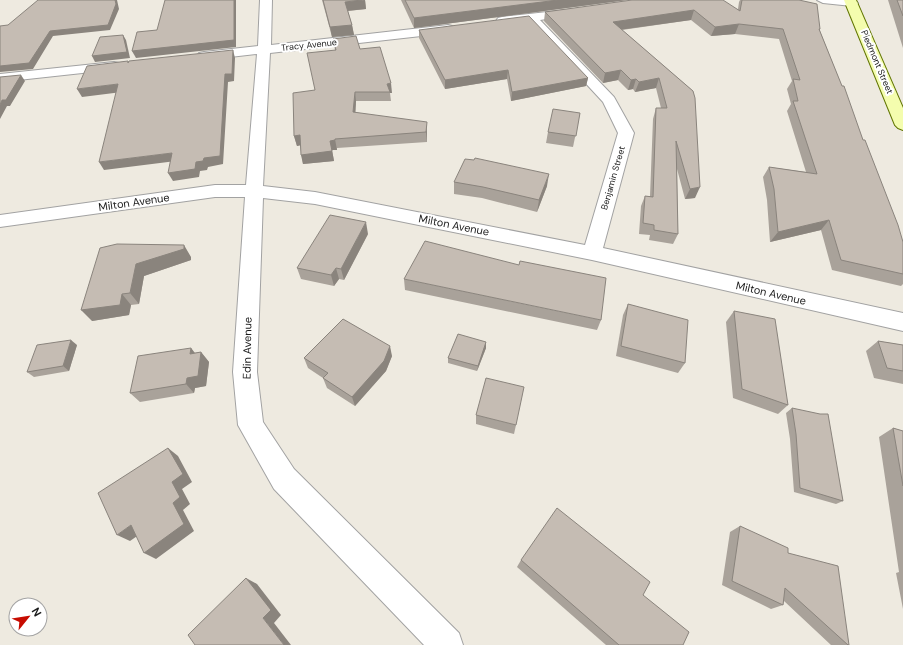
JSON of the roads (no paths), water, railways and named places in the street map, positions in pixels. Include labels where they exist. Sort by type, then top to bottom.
[{"type":"street","name":"Edin Avenue","points":[[266,0],[254,191],[245,372],[251,425],[284,479],[447,645]]},
{"type":"street","points":[[823,0],[851,1]]},
{"type":"street","name":"Piedmont Street","points":[[851,1],[903,125]]},
{"type":"street","points":[[494,22],[591,10]]},
{"type":"street","name":"Benjamin Street","points":[[531,17],[608,100],[626,134],[592,253]]},
{"type":"street","name":"Tracy Avenue","points":[[194,57],[403,35],[463,27]]},
{"type":"street","points":[[0,78],[124,65]]},
{"type":"street","name":"Milton Avenue","points":[[0,221],[215,191],[254,191],[315,198],[592,253],[903,322]]}]
